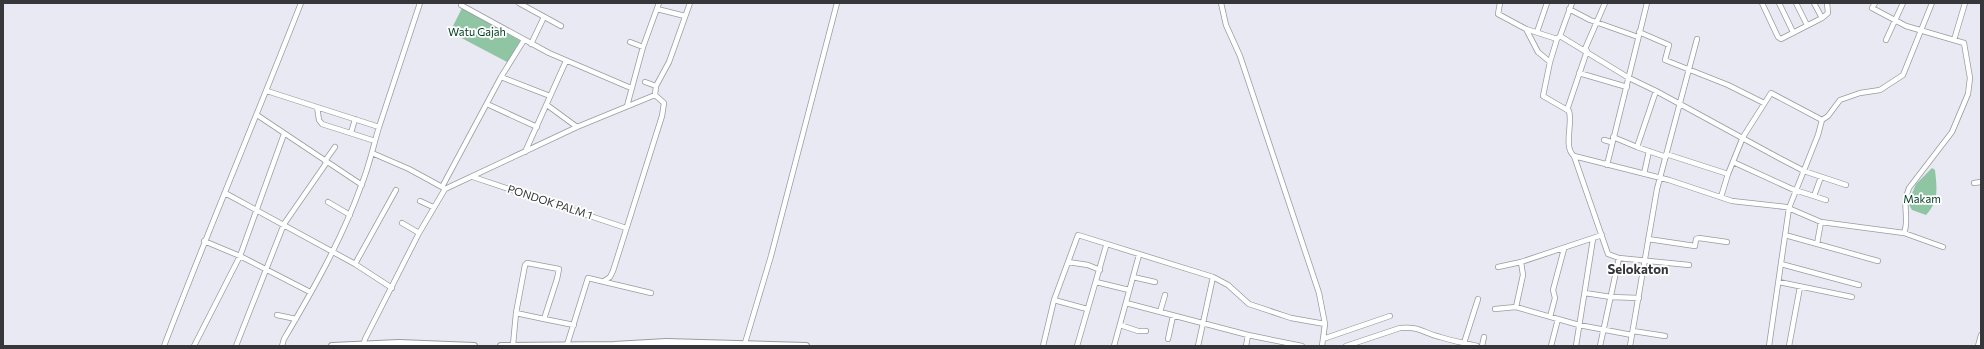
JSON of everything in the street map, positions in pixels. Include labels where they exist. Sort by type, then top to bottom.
[{"type":"main road","points":[[501,346],[614,346],[666,342],[722,344],[745,343],[806,346]]},
{"type":"main road","points":[[332,346],[363,346],[399,343],[474,346]]},
{"type":"street","points":[[164,346],[204,241],[267,91],[301,3]]},
{"type":"street","points":[[282,346],[350,215],[362,185],[379,127],[420,3]]},
{"type":"street","points":[[520,3],[561,26]]},
{"type":"street","points":[[627,106],[643,47],[659,3]]},
{"type":"street","points":[[604,281],[610,277],[613,271],[665,106],[655,95],[656,86],[669,62],[690,3]]},
{"type":"street","points":[[745,343],[771,256],[837,3]]},
{"type":"street","points":[[1221,3],[1226,25],[1232,35],[1240,56],[1319,293],[1325,324],[1322,346]]},
{"type":"street","points":[[1500,3],[1498,14],[1526,29],[1558,38],[1586,50],[1629,78],[1804,170],[1846,185]]},
{"type":"street","points":[[1537,32],[1547,3]]},
{"type":"street","points":[[1572,3],[1550,62],[1543,97],[1570,113],[1571,121],[1569,145],[1608,254],[1619,258],[1690,265]]},
{"type":"street","points":[[1567,110],[1586,50],[1605,3]]},
{"type":"street","points":[[1607,165],[1647,3]]},
{"type":"street","points":[[1762,3],[1778,37],[1781,39],[1822,18],[1828,13],[1827,3]]},
{"type":"street","points":[[1779,3],[1793,32]]},
{"type":"street","points":[[1796,3],[1807,25]]},
{"type":"street","points":[[1814,3],[1822,18]]},
{"type":"street","points":[[1875,3],[1872,8],[1894,19],[1921,31],[1964,44],[1970,87],[1952,132],[1909,188],[1904,199],[1906,223],[1904,234]]},
{"type":"street","points":[[1886,40],[1894,19],[1903,3]]},
{"type":"street","points":[[1769,346],[1789,208],[1818,135],[1822,120],[1828,116],[1840,100],[1860,92],[1880,90],[1901,76],[1908,65],[1932,3]]},
{"type":"street","points":[[1954,40],[1965,3]]},
{"type":"street","points":[[460,4],[531,44],[631,88]]},
{"type":"street","points":[[657,9],[685,16]]},
{"type":"street","points":[[1569,9],[1590,20],[1669,45],[1665,60],[1728,85],[1764,102]]},
{"type":"street","points":[[531,44],[544,17]]},
{"type":"street","points":[[1526,29],[1538,52],[1550,62]]},
{"type":"street","points":[[1630,346],[1660,178],[1697,39]]},
{"type":"street","points":[[363,346],[365,339],[419,233],[501,77],[524,40]]},
{"type":"street","points":[[630,42],[643,47]]},
{"type":"street","points":[[525,152],[566,60]]},
{"type":"street","points":[[1579,73],[1627,87]]},
{"type":"street","points":[[501,77],[550,96]]},
{"type":"street","points":[[645,82],[656,86]]},
{"type":"street","points":[[267,91],[379,127]]},
{"type":"street","points":[[1637,147],[1656,91]]},
{"type":"street","points":[[1721,197],[1742,137],[1770,93],[1773,93],[1822,120]]},
{"type":"street","points":[[372,153],[409,169],[444,188],[473,177],[577,127],[655,95]]},
{"type":"street","points":[[487,104],[537,127]]},
{"type":"street","points":[[547,105],[577,127]]},
{"type":"street","points":[[316,106],[320,122],[375,141]]},
{"type":"street","points":[[257,115],[362,185]]},
{"type":"street","points":[[351,133],[355,119]]},
{"type":"street","points":[[194,346],[240,256],[284,134]]},
{"type":"street","points":[[1604,140],[1612,140],[1728,174]]},
{"type":"street","points":[[236,346],[284,224],[335,147]]},
{"type":"street","points":[[1644,174],[1649,151]]},
{"type":"street","points":[[1574,156],[1660,178],[1748,204],[1789,208],[1821,222],[1904,234],[1943,247]]},
{"type":"street","points":[[1732,162],[1796,190],[1826,200]]},
{"type":"street","name":"PONDOK PALM 1","points":[[473,177],[626,228]]},
{"type":"street","points":[[1814,196],[1821,177]]},
{"type":"street","points":[[1974,183],[1981,182]]},
{"type":"street","points":[[355,264],[396,190]]},
{"type":"street","points":[[225,193],[355,264],[392,288]]},
{"type":"street","points":[[420,201],[433,207]]},
{"type":"street","points":[[328,202],[350,215]]},
{"type":"street","points":[[1816,244],[1821,222]]},
{"type":"street","points":[[402,223],[419,233]]},
{"type":"street","points":[[1043,346],[1054,300],[1078,235],[1106,246],[1213,276],[1228,285],[1249,304],[1291,318],[1325,324]]},
{"type":"street","points":[[1498,267],[1521,262],[1564,249],[1602,235]]},
{"type":"street","points":[[1785,235],[1878,261]]},
{"type":"street","points":[[1648,239],[1695,246],[1696,239],[1699,238],[1727,242]]},
{"type":"street","points":[[1576,346],[1578,325],[1585,293],[1593,239]]},
{"type":"street","points":[[204,241],[240,256],[310,292]]},
{"type":"street","points":[[1077,346],[1106,246]]},
{"type":"street","points":[[1550,317],[1555,298],[1553,290],[1564,249]]},
{"type":"street","points":[[1114,346],[1139,255]]},
{"type":"street","points":[[1600,346],[1619,258]]},
{"type":"street","points":[[1068,262],[1088,265],[1100,270]]},
{"type":"street","points":[[1516,307],[1523,275],[1521,262]]},
{"type":"street","points":[[513,346],[516,313],[526,264],[532,263],[559,270],[544,319]]},
{"type":"street","points":[[1781,264],[1858,285]]},
{"type":"street","points":[[1198,346],[1213,276]]},
{"type":"street","points":[[1133,277],[1155,282]]},
{"type":"street","points":[[571,345],[574,325],[586,280],[590,278],[651,293]]},
{"type":"street","points":[[1096,282],[1129,290]]},
{"type":"street","points":[[1779,282],[1852,297]]},
{"type":"street","points":[[1789,346],[1800,287]]},
{"type":"street","points":[[1585,293],[1611,297],[1639,298]]},
{"type":"street","points":[[1160,312],[1165,294]]},
{"type":"street","points":[[1464,343],[1478,298]]},
{"type":"street","points":[[1054,300],[1087,309]]},
{"type":"street","points":[[1126,303],[1248,336],[1302,346]]},
{"type":"street","points":[[1495,309],[1516,307],[1604,331],[1665,336]]},
{"type":"street","points":[[516,313],[574,325]]},
{"type":"street","points":[[277,315],[296,319]]},
{"type":"street","points":[[1168,339],[1173,316]]},
{"type":"street","points":[[1323,339],[1390,316]]},
{"type":"street","points":[[1551,346],[1558,319]]},
{"type":"street","points":[[1120,325],[1138,331],[1146,331]]},
{"type":"street","points":[[1346,346],[1400,328],[1409,327],[1417,328],[1439,337],[1477,346]]},
{"type":"street","points":[[1978,346],[1981,335]]},
{"type":"street","points":[[1246,346],[1248,336]]},
{"type":"street","points":[[1482,346],[1484,337]]},
{"type":"green space","name":"Watu Gajah","points":[[462,8],[521,41],[509,63],[450,32]]},
{"type":"green space","name":"Makam","points":[[1932,168],[1935,170],[1936,194],[1933,205],[1926,215],[1912,210],[1908,203],[1916,184]]},
{"type":"district","name":"Selokaton","points":[[1638,269]]}]
